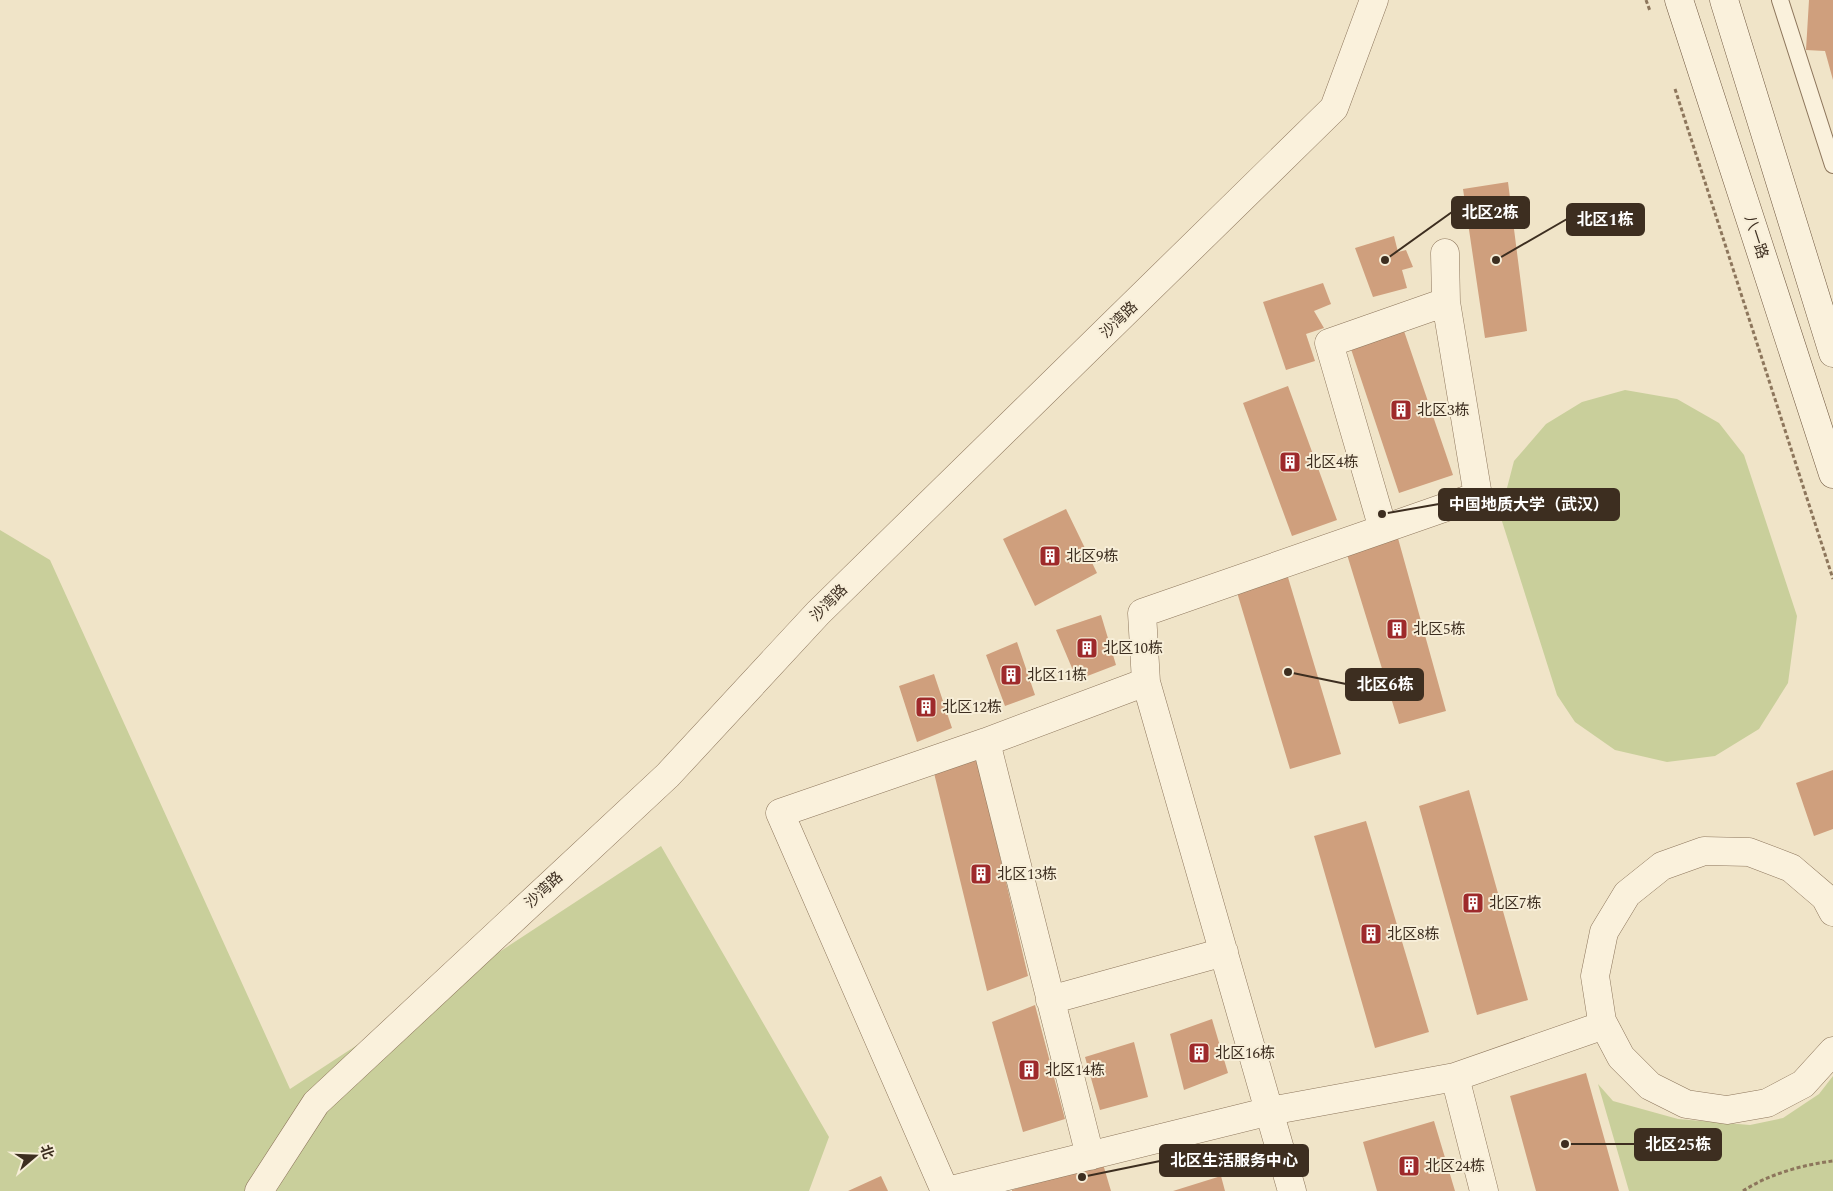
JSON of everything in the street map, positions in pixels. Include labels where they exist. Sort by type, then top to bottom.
[{"type":"street","name":"沙湾路","points":[[258,1191],[316,1103],[668,775],[818,613],[1334,108],[1374,0]]},
{"type":"street","name":"八一路","points":[[1679,0],[1833,474]]},
{"type":"street","points":[[1724,0],[1833,353]]},
{"type":"street","points":[[1292,1191],[1146,682],[1142,612],[1478,496],[1446,302],[1444,253]]},
{"type":"street","points":[[1383,529],[1329,343],[1446,302]]},
{"type":"street","points":[[1146,682],[986,742],[780,813],[946,1191],[1270,1111],[1455,1077],[1604,1025]]},
{"type":"street","points":[[986,742],[1090,1156]]},
{"type":"street","points":[[1833,912],[1825,897],[1791,868],[1749,852],[1704,851],[1662,866],[1627,894],[1604,932],[1595,976],[1604,1025],[1621,1057],[1650,1086],[1686,1104],[1727,1110],[1767,1103],[1803,1084],[1833,1051]]},
{"type":"street","points":[[1050,1000],[1224,952]]},
{"type":"street","points":[[1455,1077],[1484,1191]]},
{"type":"lane","points":[[1780,0],[1833,165]]},
{"type":"path","points":[[1646,0],[1652,19]]},
{"type":"path","points":[[1674,85],[1833,579]]},
{"type":"path","points":[[1743,1191],[1757,1182],[1789,1171],[1833,1161]]},
{"type":"green space","points":[[1625,390],[1677,399],[1719,423],[1744,455],[1797,616],[1788,683],[1759,729],[1715,756],[1667,762],[1615,750],[1575,722],[1557,695],[1500,515],[1514,461],[1546,424],[1582,402]]},
{"type":"green space","points":[[0,530],[50,560],[290,1089],[661,846],[829,1137],[809,1191],[0,1191]]},
{"type":"green space","points":[[1833,1076],[1833,1191],[1629,1191],[1598,1084],[1613,1101],[1678,1119],[1750,1125],[1783,1118],[1819,1094]]},
{"type":"building","points":[[1809,0],[1833,0],[1833,80],[1825,51],[1806,50]]},
{"type":"building","points":[[1508,182],[1527,331],[1485,338],[1463,189]]},
{"type":"building","points":[[1394,236],[1398,252],[1406,250],[1413,267],[1402,270],[1407,288],[1373,297],[1355,248]]},
{"type":"building","points":[[1323,283],[1331,304],[1314,311],[1324,328],[1306,334],[1315,361],[1286,370],[1263,302]]},
{"type":"building","name":"北区3栋","points":[[1403,328],[1453,475],[1399,493],[1350,346]]},
{"type":"building","name":"北区4栋","points":[[1288,386],[1337,520],[1292,536],[1243,403]]},
{"type":"building","name":"北区9栋","points":[[1066,509],[1097,573],[1035,606],[1003,539]]},
{"type":"building","name":"北区5栋","points":[[1396,531],[1446,711],[1399,724],[1345,548]]},
{"type":"building","points":[[1287,574],[1341,754],[1290,769],[1236,589]]},
{"type":"building","name":"北区10栋","points":[[1101,615],[1116,665],[1077,680],[1056,630]]},
{"type":"building","name":"北区11栋","points":[[1017,642],[1035,695],[1005,706],[986,655]]},
{"type":"building","name":"北区12栋","points":[[934,674],[952,728],[917,742],[899,686]]},
{"type":"building","name":"北区13栋","points":[[977,758],[1028,976],[987,991],[934,773]]},
{"type":"building","points":[[1833,770],[1833,829],[1814,836],[1796,783]]},
{"type":"building","name":"北区7栋","points":[[1469,790],[1528,1000],[1477,1015],[1419,806]]},
{"type":"building","name":"北区8栋","points":[[1366,821],[1429,1032],[1375,1048],[1314,836]]},
{"type":"building","name":"北区14栋","points":[[1035,1005],[1065,1119],[1023,1132],[992,1022]]},
{"type":"building","name":"北区16栋","points":[[1212,1019],[1228,1073],[1184,1090],[1170,1034]]},
{"type":"building","points":[[1134,1042],[1148,1097],[1100,1110],[1085,1057]]},
{"type":"building","points":[[1586,1073],[1619,1191],[1536,1191],[1510,1096]]},
{"type":"building","name":"北区24栋","points":[[1434,1121],[1455,1191],[1377,1191],[1363,1142]]},
{"type":"building","points":[[1103,1164],[1111,1191],[1012,1191],[1012,1190]]},
{"type":"building","points":[[881,1176],[888,1191],[848,1191]]},
{"type":"building","points":[[1221,1176],[1225,1191],[1173,1191]]},
{"type":"place","name":"北区2栋","points":[[1385,260]]},
{"type":"place","name":"北区1栋","points":[[1496,260]]},
{"type":"place","name":"北区3栋","points":[[1401,410]]},
{"type":"place","name":"北区4栋","points":[[1290,462]]},
{"type":"place","name":"中国地质大学（武汉）","points":[[1382,514]]},
{"type":"place","name":"北区9栋","points":[[1050,556]]},
{"type":"place","name":"北区5栋","points":[[1397,629]]},
{"type":"place","name":"北区10栋","points":[[1087,648]]},
{"type":"place","name":"北区6栋","points":[[1288,672]]},
{"type":"place","name":"北区11栋","points":[[1011,675]]},
{"type":"place","name":"北区12栋","points":[[926,707]]},
{"type":"place","name":"北区13栋","points":[[981,874]]},
{"type":"place","name":"北区7栋","points":[[1473,903]]},
{"type":"place","name":"北区8栋","points":[[1371,934]]},
{"type":"place","name":"北区16栋","points":[[1199,1053]]},
{"type":"place","name":"北区14栋","points":[[1029,1070]]},
{"type":"place","name":"北区25栋","points":[[1565,1144]]},
{"type":"place","name":"北区24栋","points":[[1409,1166]]},
{"type":"place","name":"北区生活服务中心","points":[[1082,1177]]}]
